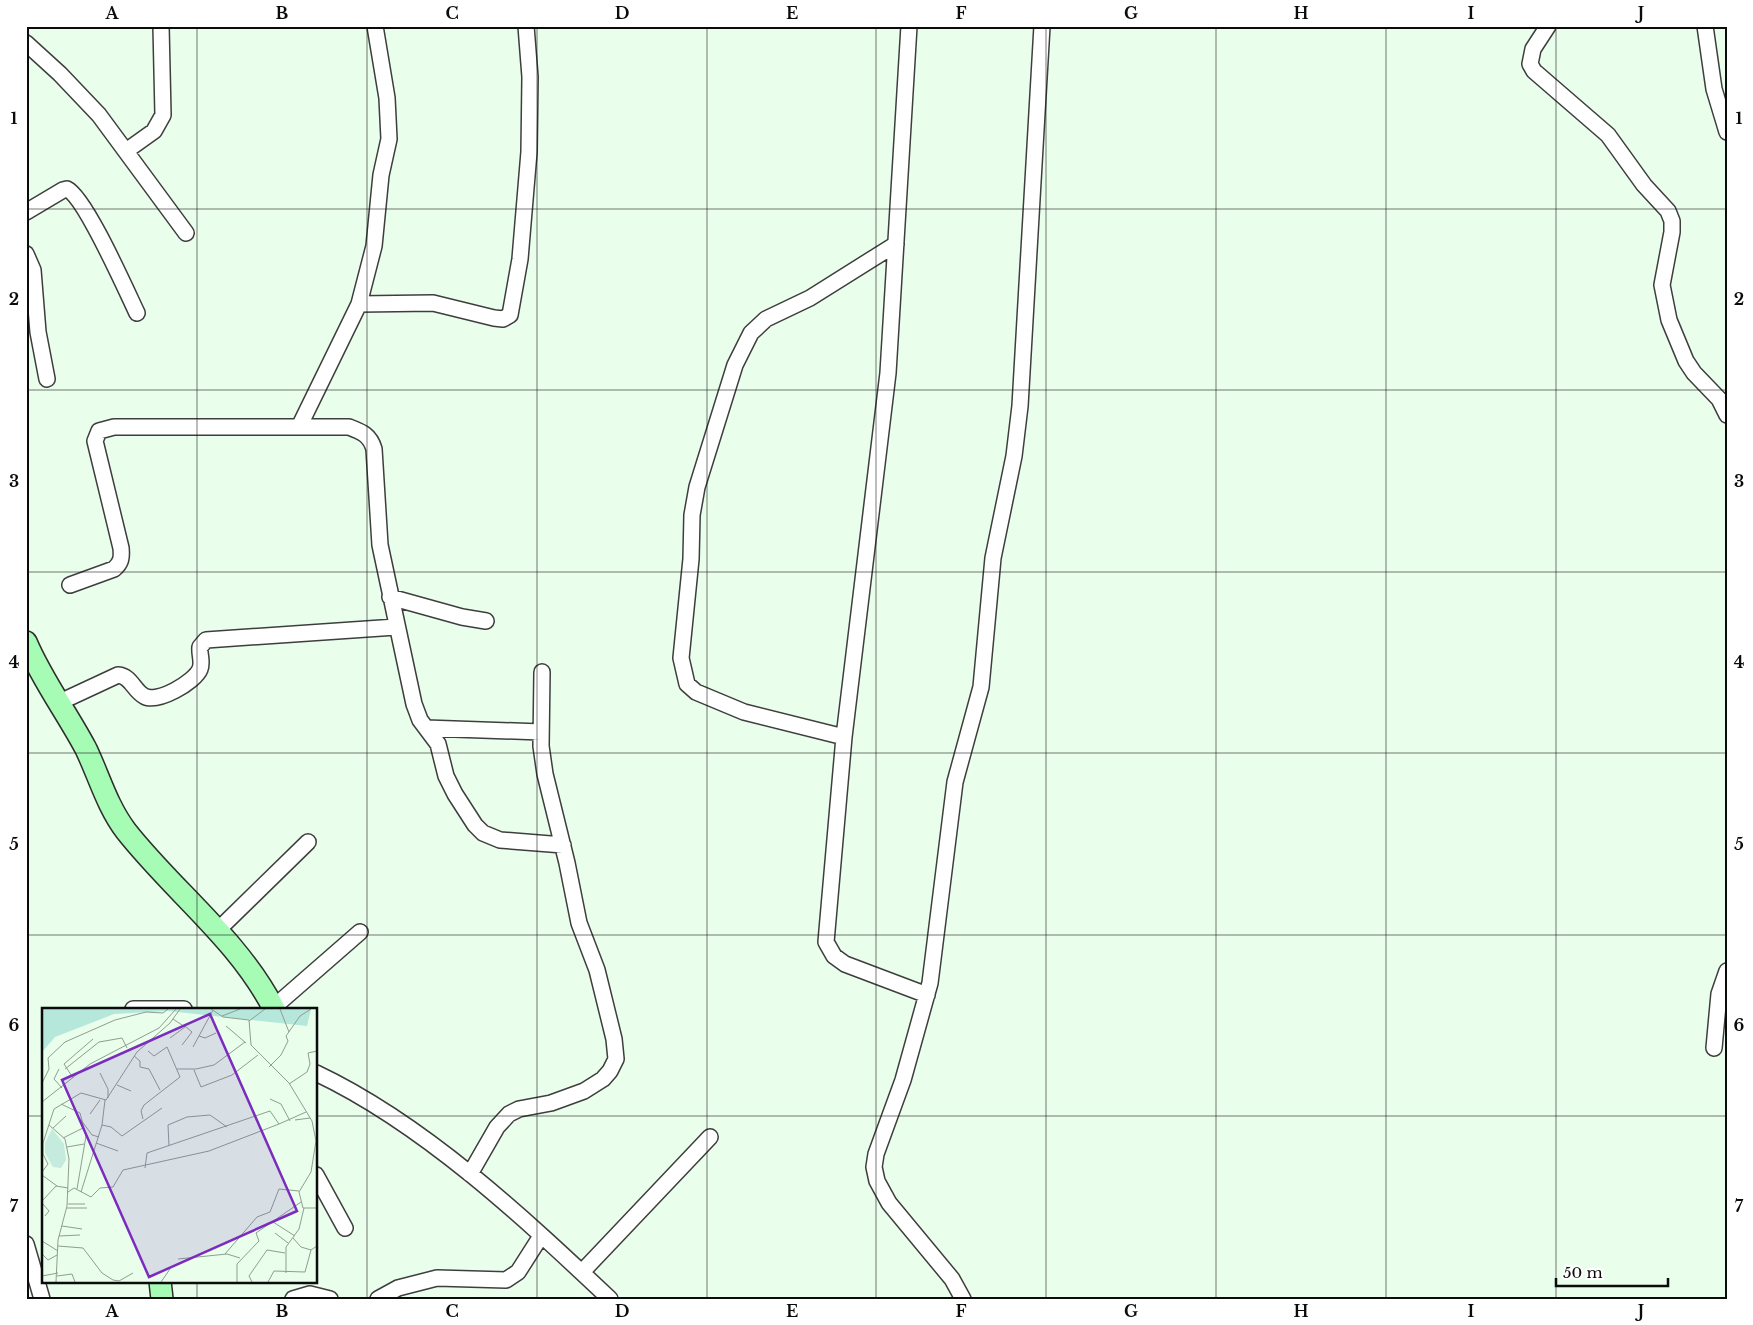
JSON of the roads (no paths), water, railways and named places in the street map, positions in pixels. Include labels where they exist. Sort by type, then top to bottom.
[{"type":"street","points":[[126,151],[154,131],[162,120],[164,101],[161,26]]},
{"type":"street","points":[[299,427],[359,304],[374,246],[381,175],[389,139],[387,98],[375,26]]},
{"type":"street","points":[[359,304],[433,303],[494,318],[507,318],[512,312],[520,259],[529,152],[530,77],[526,26]]},
{"type":"street","points":[[909,26],[888,372],[844,737],[826,942],[834,956],[845,964],[926,995]]},
{"type":"street","points":[[963,1299],[952,1279],[889,1203],[877,1181],[874,1168],[876,1154],[903,1080],[926,995],[956,782],[981,687],[993,558],[1014,456],[1020,406],[1042,26]]},
{"type":"street","points":[[1548,26],[1533,49],[1530,64],[1534,71],[1608,135],[1644,185],[1668,211],[1672,221],[1672,232],[1662,284],[1669,320],[1686,361],[1694,374],[1719,399],[1727,415]]},
{"type":"street","points":[[1705,26],[1714,88],[1727,132]]},
{"type":"street","points":[[26,43],[60,74],[99,115],[186,233]]},
{"type":"street","points":[[26,212],[63,190],[66,189],[74,193],[88,216],[138,313]]},
{"type":"street","points":[[844,737],[744,712],[696,692],[687,684],[681,658],[691,559],[692,515],[697,487],[735,365],[751,333],[766,319],[810,298],[896,244]]},
{"type":"street","points":[[26,254],[33,270],[38,332],[48,379]]},
{"type":"street","points":[[70,585],[114,570],[122,558],[95,441],[99,431],[114,427],[143,426],[349,427],[371,439],[376,466],[380,544],[396,627],[414,704],[426,728],[438,744],[446,776],[455,794],[475,825],[483,833],[500,840],[563,845]]},
{"type":"street","points":[[390,597],[462,617],[486,621]]},
{"type":"street","points":[[60,702],[118,675],[128,679],[143,696],[152,699],[165,695],[196,676],[202,663],[200,647],[206,640],[396,627]]},
{"type":"street","points":[[26,642],[38,669],[60,702],[85,748],[111,806],[125,829],[218,930],[257,979],[274,1008],[360,932]]},
{"type":"street","points":[[470,1174],[497,1127],[509,1114],[519,1109],[551,1103],[584,1091],[603,1079],[610,1071],[616,1059],[614,1039],[598,970],[579,924],[563,845],[545,774],[541,732],[542,672]]},
{"type":"street","points":[[426,728],[541,732]]},
{"type":"street","points":[[218,930],[308,842]]},
{"type":"street","points":[[1714,1048],[1719,994],[1727,971]]},
{"type":"street","points":[[318,1074],[355,1093],[470,1174],[610,1299]]},
{"type":"street","points":[[582,1272],[710,1137]]},
{"type":"street","points":[[318,1179],[345,1228]]},
{"type":"street","points":[[378,1299],[398,1288],[437,1278],[506,1280],[518,1272],[541,1236]]},
{"type":"street","points":[[26,1244],[42,1299]]},
{"type":"street","points":[[160,1282],[162,1299]]},
{"type":"street","points":[[293,1299],[310,1294],[330,1299]]}]
